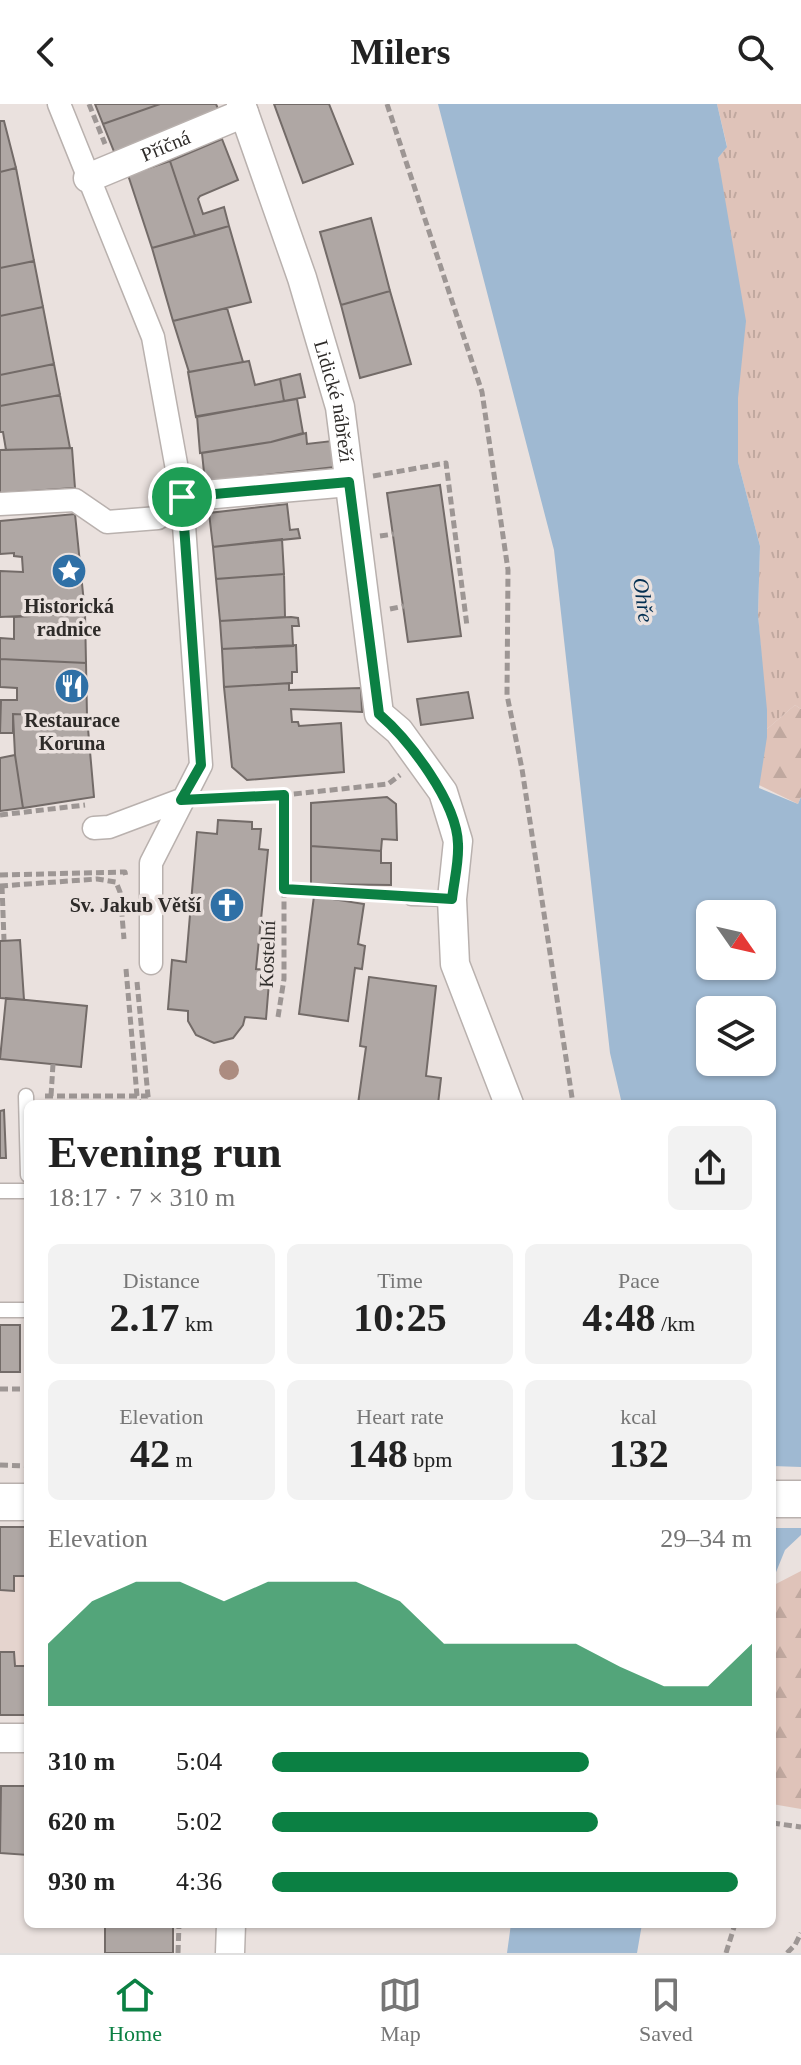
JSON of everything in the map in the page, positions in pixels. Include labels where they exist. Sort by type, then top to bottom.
[{"type":"street","points":[[59,104],[153,337],[182,497],[201,765],[151,863],[144,969]]},
{"type":"street","name":"Příčná","points":[[88,178],[242,108]]},
{"type":"street","name":"Lidické nábřeží","points":[[242,108],[302,278],[358,480],[379,714],[399,731],[443,792],[458,841],[452,899],[455,964],[507,1100]]},
{"type":"street","points":[[0,504],[75,500],[107,522],[158,518],[182,497],[358,480]]},
{"type":"street","points":[[102,828],[181,800]]},
{"type":"street","points":[[776,1499],[801,1499]]},
{"type":"street","points":[[0,1502],[24,1502]]},
{"type":"street","points":[[0,1738],[24,1738]]},
{"type":"street","points":[[230,1953],[231,1928]]},
{"type":"lane","points":[[411,898],[452,899]]},
{"type":"lane","points":[[26,1096],[26,1100]]},
{"type":"lane","points":[[0,1191],[24,1191]]},
{"type":"lane","points":[[0,1310],[24,1310]]},
{"type":"path","points":[[89,104],[115,167]]},
{"type":"path","points":[[387,104],[482,392],[508,570],[507,695],[522,769],[572,1100]]},
{"type":"path","points":[[358,480],[446,463],[467,626]]},
{"type":"path","points":[[389,609],[404,606]]},
{"type":"path","points":[[181,800],[284,795],[388,784],[420,760]]},
{"type":"path","name":"Kostelní","points":[[278,1017],[284,979],[284,795]]},
{"type":"path","points":[[0,815],[95,804],[102,828]]},
{"type":"path","points":[[0,875],[125,872],[130,916]]},
{"type":"path","points":[[4,940],[1,886],[97,879],[116,882],[120,892],[124,945]]},
{"type":"path","points":[[284,889],[411,898]]},
{"type":"path","points":[[125,958],[138,1100]]},
{"type":"path","points":[[144,969],[150,1100]]},
{"type":"path","points":[[51,1096],[53,1064]]},
{"type":"path","points":[[26,1096],[148,1096]]},
{"type":"path","points":[[0,1389],[24,1389]]},
{"type":"path","points":[[0,1465],[24,1466]]},
{"type":"path","points":[[776,1824],[801,1827]]},
{"type":"path","points":[[178,1953],[179,1928]]},
{"type":"path","points":[[726,1953],[734,1928]]},
{"type":"path","points":[[787,1953],[801,1933]]},
{"type":"shaded area","points":[[0,1527],[24,1528],[24,1714],[0,1714]]},
{"type":"green space","points":[[717,104],[801,104],[801,709],[795,705],[767,729],[758,615],[760,546],[738,462],[738,398],[718,158],[727,146]]},
{"type":"green space","points":[[795,705],[801,709],[801,797],[798,804],[759,785],[767,729]]},
{"type":"green space","points":[[801,1571],[801,1809],[776,1805],[776,1584]]},
{"type":"water","name":"Ohře","points":[[438,104],[717,104],[727,147],[718,158],[746,321],[738,398],[738,462],[760,546],[758,615],[767,737],[759,788],[798,804],[801,797],[801,1535],[785,1550],[776,1572],[776,1100],[621,1100],[610,1053],[554,550]]},
{"type":"water","points":[[510,1928],[641,1928],[637,1953],[507,1953]]},
{"type":"pier","points":[[776,1466],[801,1467],[801,1528],[776,1528]]},
{"type":"building","points":[[95,104],[160,104],[103,124]]},
{"type":"building","points":[[160,104],[216,104],[219,111],[115,154],[103,124]]},
{"type":"building","points":[[274,104],[329,104],[353,164],[303,183]]},
{"type":"building","points":[[0,121],[4,121],[16,168],[0,172]]},
{"type":"building","points":[[222,139],[238,180],[198,199],[203,214],[224,207],[229,226],[195,236],[170,161]]},
{"type":"building","points":[[170,161],[195,236],[152,248],[128,175]]},
{"type":"building","points":[[16,168],[34,261],[0,268],[0,172]]},
{"type":"building","points":[[371,218],[390,291],[341,305],[320,232]]},
{"type":"building","points":[[229,226],[251,302],[173,321],[152,248]]},
{"type":"building","points":[[34,261],[43,307],[0,316],[0,268]]},
{"type":"building","points":[[390,291],[411,364],[360,378],[341,305]]},
{"type":"building","points":[[43,307],[54,364],[0,375],[0,316]]},
{"type":"building","points":[[227,308],[243,362],[189,372],[173,321]]},
{"type":"building","points":[[249,361],[255,385],[280,379],[284,401],[196,417],[188,372]]},
{"type":"building","points":[[54,364],[60,395],[0,406],[0,375]]},
{"type":"building","points":[[300,374],[305,397],[284,401],[280,379]]},
{"type":"building","points":[[60,395],[70,448],[6,450],[3,432],[0,432],[0,406]]},
{"type":"building","points":[[297,399],[303,433],[271,442],[200,453],[197,416]]},
{"type":"building","points":[[306,433],[307,444],[332,441],[335,467],[205,482],[202,453]]},
{"type":"building","points":[[72,448],[75,488],[0,493],[0,450]]},
{"type":"building","points":[[440,485],[461,636],[408,642],[387,493]]},
{"type":"building","points":[[287,504],[290,530],[298,529],[300,538],[213,547],[209,513]]},
{"type":"building","points":[[75,514],[85,613],[0,617],[0,571],[23,572],[22,557],[14,556],[14,553],[0,554],[0,521]]},
{"type":"building","points":[[282,539],[284,574],[216,579],[213,547]]},
{"type":"building","points":[[284,574],[285,617],[220,621],[216,579]]},
{"type":"building","points":[[85,613],[86,663],[0,659],[0,638],[14,639],[14,617]]},
{"type":"building","points":[[298,618],[299,626],[292,626],[293,646],[222,649],[220,621]]},
{"type":"building","points":[[296,645],[297,672],[292,672],[292,683],[224,687],[222,649]]},
{"type":"building","points":[[0,659],[86,663],[87,717],[13,714],[13,733],[0,733],[1,700],[17,700],[17,688],[0,687]]},
{"type":"building","points":[[289,683],[289,690],[361,688],[362,712],[291,709],[292,722],[298,722],[299,726],[341,723],[344,772],[247,780],[232,767],[224,687]]},
{"type":"building","points":[[468,692],[473,718],[421,725],[417,699]]},
{"type":"building","points":[[13,714],[87,717],[94,797],[23,808]]},
{"type":"building","points":[[15,755],[23,808],[0,811],[0,758]]},
{"type":"building","points":[[387,797],[396,804],[397,840],[382,839],[381,851],[311,846],[311,803]]},
{"type":"building","name":"Sv. Jakub Větší","points":[[218,820],[252,822],[252,829],[261,829],[259,849],[268,850],[256,969],[270,970],[266,1019],[245,1017],[233,1038],[214,1043],[196,1035],[188,1021],[188,1011],[168,1009],[172,960],[186,962],[197,832],[217,834]]},
{"type":"building","points":[[311,846],[381,851],[381,863],[391,863],[391,885],[311,884]]},
{"type":"building","points":[[314,896],[364,904],[358,944],[365,946],[362,969],[355,968],[348,1021],[299,1014]]},
{"type":"building","points":[[20,940],[24,1000],[0,998],[0,941]]},
{"type":"building","points":[[369,977],[436,986],[426,1076],[441,1078],[438,1100],[359,1100],[366,1047],[360,1046]]},
{"type":"building","points":[[6,998],[87,1006],[81,1067],[0,1059]]},
{"type":"building","points":[[4,1110],[6,1158],[0,1158],[0,1111]]},
{"type":"building","points":[[0,1325],[20,1325],[20,1372],[0,1372]]},
{"type":"building","points":[[0,1527],[24,1527],[24,1576],[14,1576],[14,1591],[0,1590]]},
{"type":"building","points":[[0,1652],[14,1652],[15,1666],[24,1666],[24,1715],[0,1715]]},
{"type":"building","points":[[1,1786],[24,1786],[24,1855],[0,1853]]},
{"type":"building","points":[[105,1928],[173,1928],[173,1953],[105,1953]]},
{"type":"place","name":"Historická radnice","points":[[69,571]]},
{"type":"place","name":"Restaurace Koruna","points":[[72,686]]},
{"type":"place","name":"Sv. Jakub Větší","points":[[227,905]]},
{"type":"route","points":[[349,482],[379,714],[399,731],[443,792],[458,841],[452,899],[284,889],[284,795],[181,800],[201,765],[182,497],[349,482]]}]
